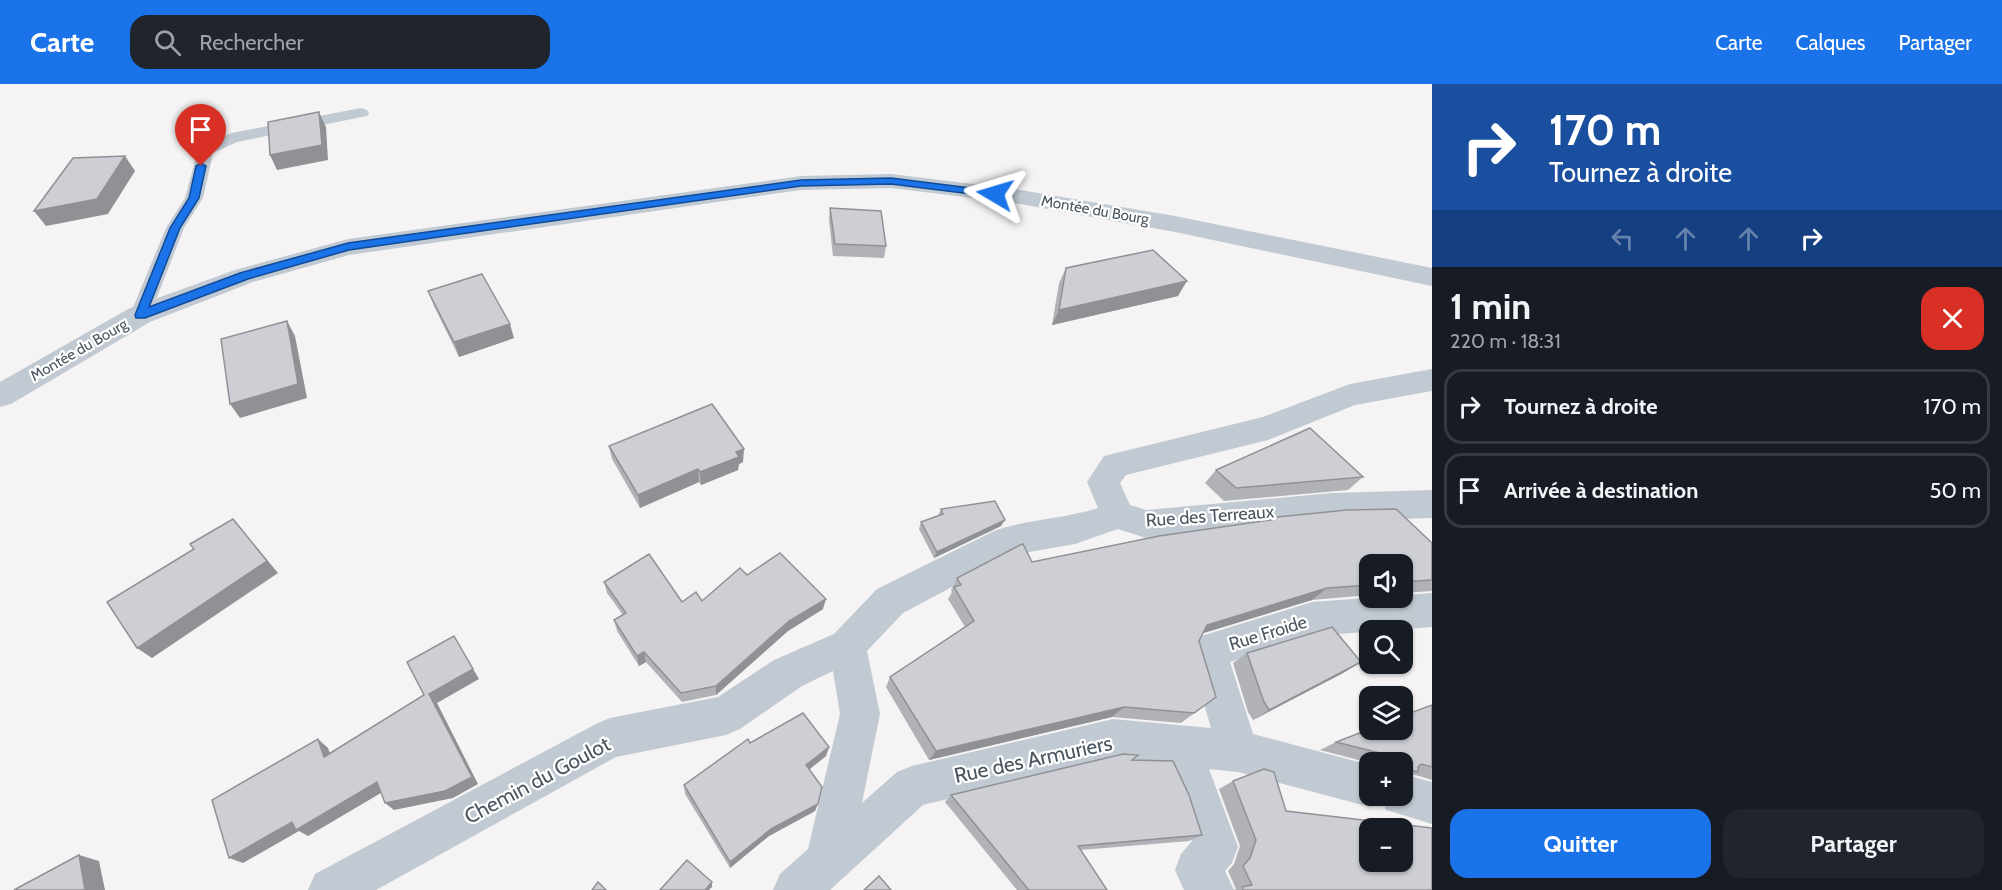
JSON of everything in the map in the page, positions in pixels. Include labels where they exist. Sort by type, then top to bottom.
[{"type":"street","name":"Montée du Bourg","points":[[0,396],[141,315],[244,276],[348,247],[801,183],[891,181],[1015,196],[1175,224],[1432,277]]},
{"type":"street","points":[[1119,515],[1103,482],[1115,465],[1268,428],[1350,395],[1432,380]]},
{"type":"street","name":"Rue des Terreaux","points":[[847,646],[890,601],[1006,541],[1075,530],[1119,515],[1146,524],[1332,507],[1432,504]]},
{"type":"street","name":"Rue Froide","points":[[1238,751],[1208,651],[1312,619],[1432,610]]},
{"type":"street","points":[[828,861],[860,714],[847,646]]},
{"type":"street","name":"Chemin du Goulot","points":[[331,890],[610,738],[726,715],[788,673],[847,646]]},
{"type":"street","name":"Rue des Armuriers","points":[[796,890],[912,787],[1113,739],[1238,751],[1359,783]]},
{"type":"street","points":[[1180,746],[1216,848],[1197,870],[1211,890]]},
{"type":"street","points":[[1413,798],[1432,804]]},
{"type":"lane","points":[[141,315],[175,228],[194,198],[205,150],[232,138],[361,113]]},
{"type":"building","points":[[319,112],[322,145],[270,155],[268,122]]},
{"type":"building","points":[[125,156],[97,199],[34,211],[73,158]]},
{"type":"building","points":[[830,208],[881,211],[886,246],[835,244]]},
{"type":"building","points":[[1153,250],[1187,281],[1059,310],[1066,268]]},
{"type":"building","points":[[482,274],[510,324],[454,342],[428,291]]},
{"type":"building","points":[[287,321],[298,384],[230,404],[221,339]]},
{"type":"building","points":[[712,404],[744,449],[736,452],[739,457],[700,472],[698,469],[638,495],[609,446]]},
{"type":"building","points":[[1310,428],[1363,477],[1236,488],[1216,470]]},
{"type":"building","points":[[995,501],[1005,520],[937,552],[921,522],[943,514],[941,509]]},
{"type":"building","points":[[1396,509],[1432,543],[1432,580],[1413,581],[1413,554],[1359,554],[1359,586],[1327,588],[1207,625],[1199,641],[1216,697],[1194,713],[1124,707],[936,751],[890,677],[974,621],[954,587],[961,585],[957,578],[1020,545],[1023,544],[1032,562],[1159,536],[1271,520],[1268,518],[1347,510]]},
{"type":"building","points":[[233,519],[267,561],[137,648],[107,602],[194,549],[190,544]]},
{"type":"building","points":[[780,553],[826,599],[789,621],[716,686],[681,693],[644,652],[637,656],[614,620],[626,613],[604,582],[649,554],[682,602],[696,592],[702,601],[740,568],[747,575]]},
{"type":"building","points":[[1332,627],[1359,660],[1359,663],[1269,710],[1247,653]]},
{"type":"building","points":[[454,636],[473,669],[429,694],[472,777],[445,791],[385,803],[377,782],[296,830],[292,822],[229,858],[212,800],[318,739],[324,757],[424,695],[407,662]]},
{"type":"building","points":[[1432,705],[1432,767],[1421,764],[1418,772],[1413,771],[1413,752],[1376,752],[1336,742],[1359,733],[1359,740],[1413,740],[1413,712]]},
{"type":"building","points":[[803,713],[829,747],[806,765],[822,787],[818,804],[771,829],[730,862],[684,785],[748,739],[750,743]]},
{"type":"building","points":[[1123,754],[1138,755],[1132,760],[1173,761],[1189,795],[1202,835],[1078,846],[1107,890],[1027,890],[951,795]]},
{"type":"building","points":[[1264,769],[1274,772],[1286,811],[1359,820],[1359,872],[1413,872],[1413,826],[1432,828],[1432,890],[1243,890],[1242,887],[1252,885],[1243,866],[1250,858],[1256,840],[1233,781]]},
{"type":"building","points":[[79,855],[85,890],[14,890]]},
{"type":"building","points":[[687,860],[712,882],[705,890],[660,890]]},
{"type":"building","points":[[879,876],[891,890],[864,890]]},
{"type":"building","points":[[598,882],[606,890],[592,890]]},
{"type":"route","points":[[201,166],[194,198],[175,228],[141,315],[244,276],[348,247],[439,234],[801,183],[891,181],[995,194]]}]
